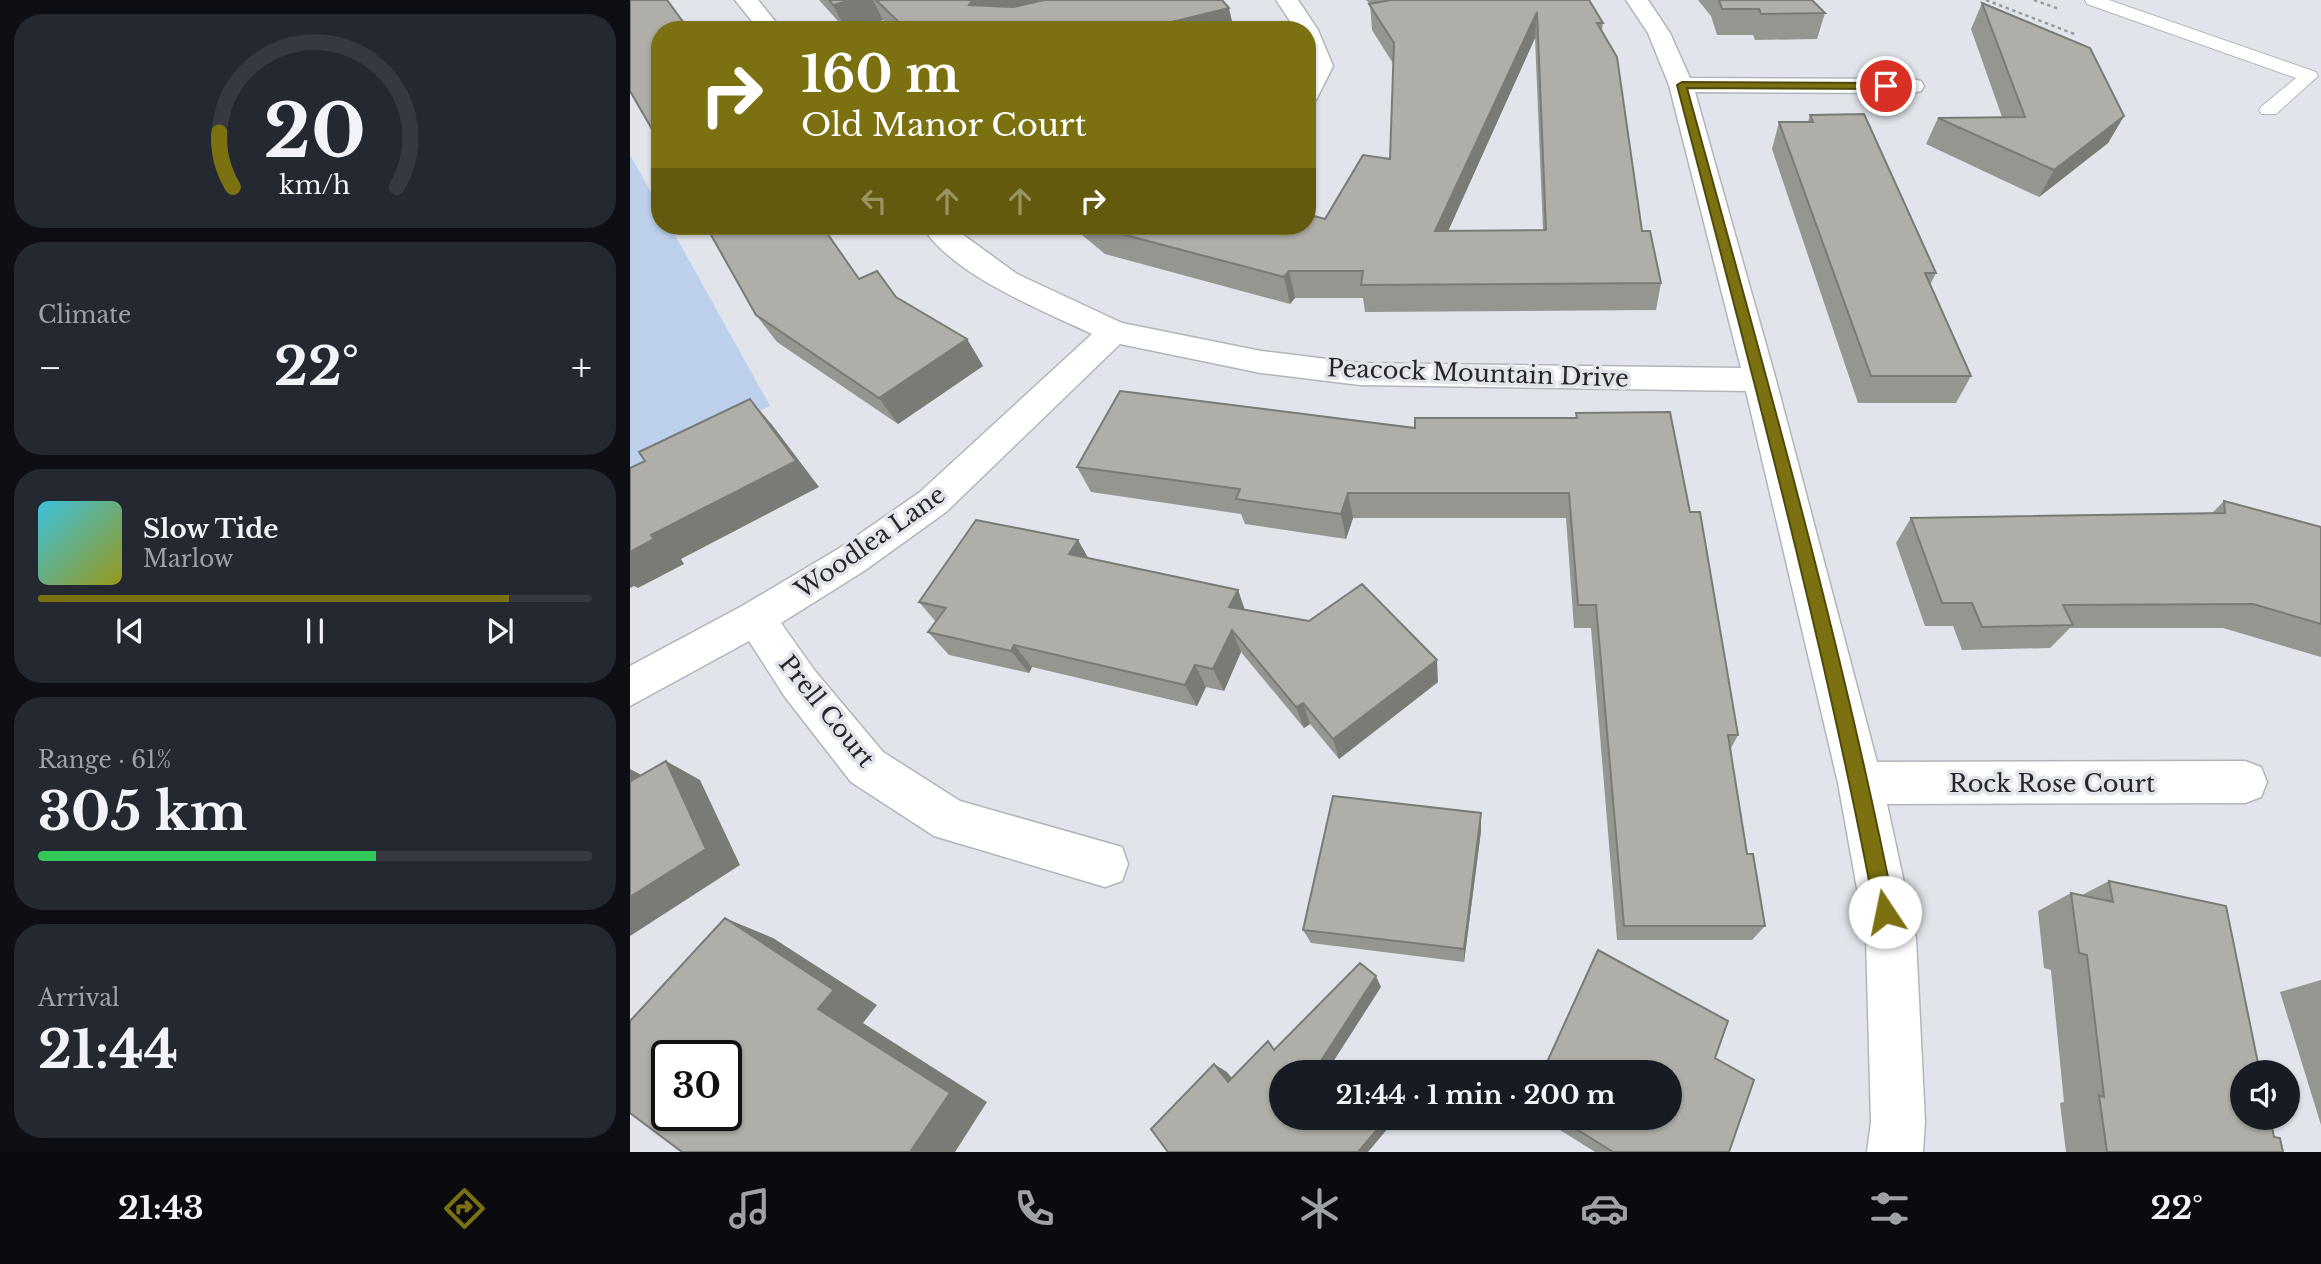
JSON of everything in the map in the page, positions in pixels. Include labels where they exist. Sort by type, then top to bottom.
[{"type":"street","points":[[746,0],[764,21]]},
{"type":"street","points":[[1287,0],[1301,21]]},
{"type":"street","points":[[1637,0],[1659,33],[1682,85],[1760,380],[1860,783],[1891,938],[1898,1122],[1895,1152]]},
{"type":"street","points":[[1316,53],[1321,66],[1316,76]]},
{"type":"street","points":[[1682,85],[1912,86]]},
{"type":"street","name":"Peacock Mountain Drive","points":[[944,235],[1006,281],[1114,332],[1261,362],[1360,374],[1760,380]]},
{"type":"street","name":"Woodlea Lane","points":[[630,687],[756,618],[851,560],[933,502],[1114,332]]},
{"type":"street","name":"Prell Court","points":[[756,618],[800,684],[867,767],[950,820],[1105,864]]},
{"type":"street","name":"Rock Rose Court","points":[[1860,783],[2245,782]]},
{"type":"lane","points":[[2094,0],[2309,76],[2269,110]]},
{"type":"shaded area","points":[[630,155],[651,192],[651,235],[675,235],[770,406],[630,474]]},
{"type":"building","points":[[630,0],[667,0],[682,21],[651,21],[651,127],[630,91]]},
{"type":"building","points":[[829,0],[851,0],[833,5]]},
{"type":"building","points":[[876,0],[972,0],[969,5],[1014,7],[1044,0],[1222,0],[1229,8],[1176,21],[898,21]]},
{"type":"building","points":[[1391,0],[1589,0],[1603,23],[1597,23],[1617,57],[1642,231],[1650,231],[1661,283],[1361,285],[1363,271],[1289,271],[1284,277],[1127,235],[1316,235],[1316,216],[1325,219],[1363,155],[1390,159],[1394,43],[1369,4]],"holes":[[[1537,12],[1546,230],[1435,231]]]},
{"type":"building","points":[[1719,0],[1812,0],[1825,13],[1761,14],[1759,9],[1722,9]]},
{"type":"building","points":[[1982,3],[2090,48],[2124,116],[2054,170],[1938,118],[2025,117]]},
{"type":"building","points":[[1864,114],[1936,273],[1925,273],[1971,376],[1871,376],[1779,122],[1813,122],[1810,115]]},
{"type":"building","points":[[711,235],[828,235],[859,279],[877,271],[896,297],[967,339],[879,398],[756,315]]},
{"type":"building","points":[[1120,391],[1415,428],[1415,418],[1577,418],[1576,413],[1670,412],[1690,512],[1700,512],[1738,735],[1728,735],[1747,854],[1753,854],[1765,926],[1624,926],[1596,605],[1578,605],[1569,493],[1348,493],[1341,514],[1236,499],[1240,489],[1077,467]]},
{"type":"building","points":[[750,399],[796,461],[651,535],[654,539],[630,552],[630,468],[645,461],[639,452]]},
{"type":"building","points":[[2224,501],[2321,527],[2321,624],[2253,604],[2063,605],[2073,625],[1982,627],[1972,603],[1942,603],[1911,518],[2225,513]]},
{"type":"building","points":[[976,520],[1078,540],[1069,554],[1238,590],[1229,607],[1309,621],[1362,584],[1437,660],[1333,739],[1303,703],[1296,707],[1232,630],[1213,669],[1195,665],[1185,685],[1014,645],[1011,651],[928,632],[946,608],[919,602]]},
{"type":"building","points":[[666,761],[706,849],[630,897],[630,777],[631,781]]},
{"type":"building","points":[[1333,796],[1481,813],[1464,949],[1303,930]]},
{"type":"building","points":[[2109,881],[2226,906],[2257,1060],[2230,1060],[2230,1130],[2273,1130],[2274,1137],[2280,1138],[2283,1152],[2107,1152],[2099,1095],[2104,1097],[2087,955],[2079,953],[2071,893],[2113,902]]},
{"type":"building","points":[[725,918],[834,990],[818,1009],[950,1093],[910,1152],[682,1152],[654,1131],[742,1131],[742,1040],[651,1040],[651,1129],[630,1113],[630,1021]]},
{"type":"building","points":[[1598,950],[1728,1021],[1715,1058],[1754,1080],[1729,1152],[1613,1152],[1578,1130],[1682,1130],[1682,1060],[1548,1060]]},
{"type":"building","points":[[1360,963],[1376,976],[1322,1060],[1269,1060],[1269,1130],[1377,1130],[1358,1152],[1168,1152],[1151,1129],[1214,1064],[1228,1082],[1268,1041],[1274,1050]]},
{"type":"route","points":[[1885,912],[1860,783],[1760,380],[1682,85],[1886,86]]}]
